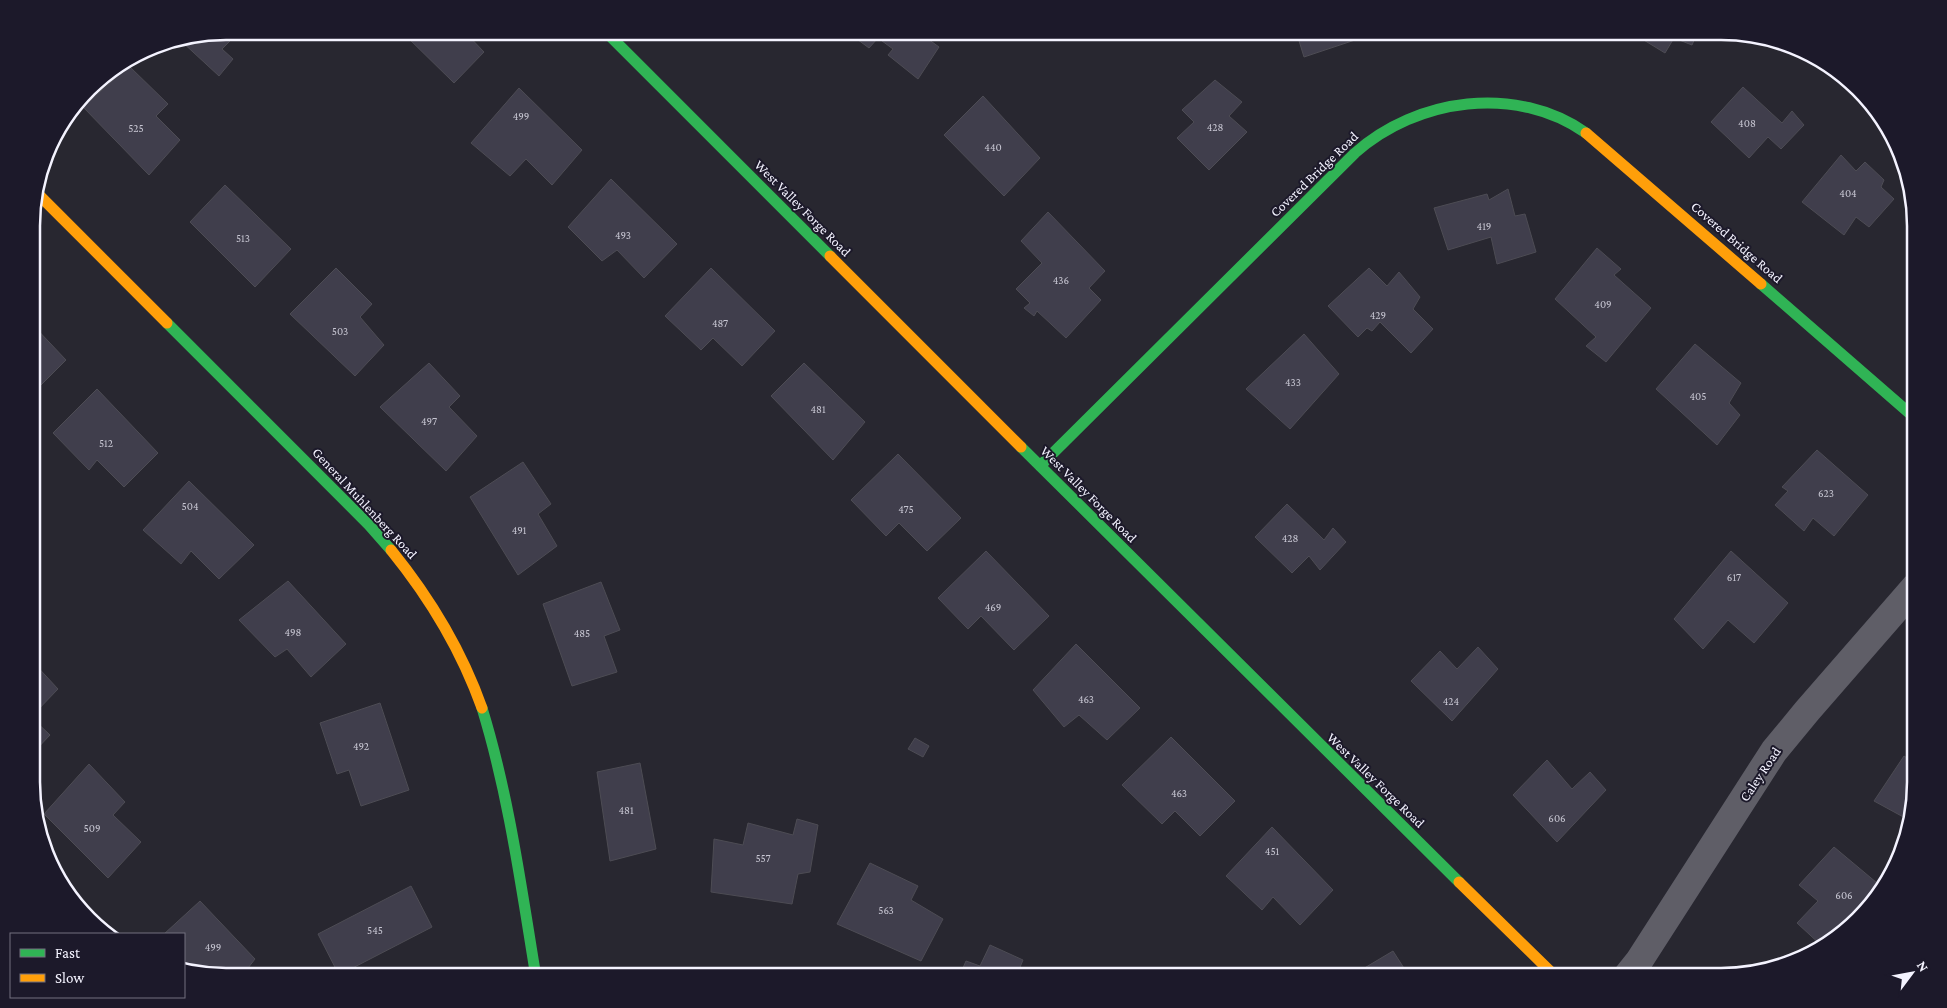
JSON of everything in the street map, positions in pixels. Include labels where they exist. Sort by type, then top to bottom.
[{"type":"street","name":"West Valley Forge Road","points":[[614,40],[1040,466],[1547,968]]},
{"type":"street","name":"Covered Bridge Road","points":[[1040,466],[1354,153],[1384,131],[1420,114],[1455,104],[1494,102],[1532,108],[1567,120],[1596,140],[1907,411]]},
{"type":"street","name":"General Muhlenberg Road","points":[[42,198],[369,525],[399,558],[448,630],[468,670],[484,711],[495,752],[534,968]]},
{"type":"street","name":"Caley Road","points":[[1633,968],[1774,751],[1907,596]]},
{"type":"building","points":[[213,40],[231,40],[222,49],[233,59],[219,76],[185,45]]},
{"type":"building","points":[[410,40],[473,40],[484,52],[454,83]]},
{"type":"building","points":[[858,40],[876,40],[869,48]]},
{"type":"building","points":[[881,40],[929,40],[939,47],[918,79],[888,55],[893,49]]},
{"type":"building","points":[[1299,40],[1355,40],[1304,57]]},
{"type":"building","points":[[1644,40],[1673,40],[1665,53]]},
{"type":"building","points":[[1679,40],[1694,40],[1692,45]]},
{"type":"building","points":[[130,67],[168,104],[156,116],[180,140],[149,175],[83,107]]},
{"type":"building","points":[[1215,80],[1242,102],[1229,116],[1247,132],[1209,170],[1177,138],[1194,122],[1182,110]]},
{"type":"building","points":[[1743,87],[1782,123],[1792,111],[1804,125],[1781,149],[1768,137],[1749,158],[1711,122]]},
{"type":"building","points":[[519,88],[582,150],[552,185],[526,159],[510,176],[471,143]]},
{"type":"building","points":[[983,96],[1040,158],[1004,196],[944,135]]},
{"type":"building","points":[[1841,155],[1856,171],[1865,162],[1884,180],[1881,187],[1894,199],[1869,227],[1856,217],[1844,235],[1802,202]]},
{"type":"building","points":[[611,179],[677,244],[644,278],[617,250],[602,261],[568,227]]},
{"type":"building","points":[[225,185],[291,249],[255,287],[190,222]]},
{"type":"building","points":[[1508,189],[1515,216],[1525,214],[1536,252],[1497,264],[1491,237],[1448,250],[1434,208],[1487,194],[1489,200]]},
{"type":"building","points":[[1048,212],[1105,271],[1089,288],[1101,300],[1066,338],[1037,311],[1034,316],[1024,308],[1030,303],[1016,289],[1042,263],[1021,241]]},
{"type":"building","points":[[1597,248],[1621,269],[1614,275],[1651,308],[1606,362],[1586,346],[1596,337],[1555,299]]},
{"type":"building","points":[[336,268],[372,304],[360,317],[384,345],[355,376],[290,314]]},
{"type":"building","points":[[711,268],[775,331],[742,366],[713,338],[701,350],[665,316]]},
{"type":"building","points":[[1369,268],[1387,286],[1399,272],[1420,297],[1413,309],[1433,329],[1411,353],[1380,322],[1372,331],[1367,328],[1358,337],[1328,306]]},
{"type":"building","points":[[40,332],[66,360],[40,386]]},
{"type":"building","points":[[1304,334],[1339,374],[1290,429],[1246,389]]},
{"type":"building","points":[[1695,344],[1741,383],[1729,403],[1740,415],[1717,445],[1656,389]]},
{"type":"building","points":[[429,363],[460,396],[449,407],[477,436],[446,471],[380,407]]},
{"type":"building","points":[[804,363],[865,422],[833,460],[771,396]]},
{"type":"building","points":[[97,389],[158,453],[124,487],[97,460],[89,470],[53,433]]},
{"type":"building","points":[[1817,450],[1868,495],[1834,536],[1813,518],[1804,531],[1775,505],[1788,491],[1782,487]]},
{"type":"building","points":[[898,454],[961,518],[927,551],[899,523],[886,536],[851,500]]},
{"type":"building","points":[[523,462],[551,504],[538,514],[557,546],[518,575],[470,497]]},
{"type":"building","points":[[189,481],[254,545],[219,579],[191,551],[181,564],[143,530]]},
{"type":"building","points":[[1287,504],[1324,540],[1333,528],[1346,542],[1320,570],[1309,556],[1292,573],[1255,537]]},
{"type":"building","points":[[986,551],[1049,616],[1014,650],[981,616],[968,629],[938,598]]},
{"type":"building","points":[[1731,551],[1788,603],[1754,643],[1728,620],[1703,649],[1674,619]]},
{"type":"building","points":[[288,581],[346,644],[311,677],[287,649],[275,657],[239,620]]},
{"type":"building","points":[[601,582],[620,630],[604,636],[617,672],[572,686],[543,604]]},
{"type":"building","points":[[1076,644],[1140,708],[1107,740],[1079,715],[1064,727],[1033,690]]},
{"type":"building","points":[[1478,647],[1498,669],[1452,721],[1411,681],[1440,651],[1457,669]]},
{"type":"building","points":[[40,670],[58,689],[40,708]]},
{"type":"building","points":[[380,703],[409,790],[361,806],[349,770],[337,774],[320,723]]},
{"type":"building","points":[[40,726],[50,735],[40,746]]},
{"type":"building","points":[[1171,737],[1235,801],[1200,836],[1175,811],[1162,824],[1122,785]]},
{"type":"building","points":[[915,738],[929,746],[923,757],[908,749]]},
{"type":"building","points":[[1904,756],[1907,758],[1907,795],[1903,817],[1874,801]]},
{"type":"building","points":[[1547,760],[1572,789],[1590,772],[1606,790],[1557,842],[1513,795]]},
{"type":"building","points":[[640,763],[656,849],[610,861],[597,772]]},
{"type":"building","points":[[89,764],[125,802],[113,815],[141,842],[108,878],[44,814]]},
{"type":"building","points":[[797,819],[818,825],[810,872],[798,874],[792,904],[711,892],[714,839],[743,845],[748,823],[793,835]]},
{"type":"building","points":[[1272,827],[1333,890],[1300,925],[1273,897],[1262,910],[1226,876]]},
{"type":"building","points":[[1834,847],[1877,883],[1853,914],[1817,941],[1797,923],[1818,901],[1799,885]]},
{"type":"building","points":[[870,863],[918,886],[911,900],[943,919],[921,961],[837,924]]},
{"type":"building","points":[[411,886],[432,927],[353,968],[335,968],[318,934]]},
{"type":"building","points":[[200,901],[255,959],[248,968],[213,968],[185,963],[185,933],[165,933]]},
{"type":"building","points":[[990,945],[1023,960],[1020,968],[963,968],[966,961],[980,966]]},
{"type":"building","points":[[1393,951],[1404,968],[1364,968]]},
{"type":"traffic: fast","points":[[614,40],[830,256]]},
{"type":"traffic: fast","points":[[1040,466],[1355,153],[1380,134],[1407,120],[1437,110],[1467,104],[1498,103],[1529,108],[1559,118],[1586,133]]},
{"type":"traffic: fast","points":[[1761,284],[1907,411]]},
{"type":"traffic: fast","points":[[167,323],[369,525],[391,550]]},
{"type":"traffic: fast","points":[[1021,447],[1459,882]]},
{"type":"traffic: fast","points":[[482,708],[507,808],[534,968]]},
{"type":"traffic: slow","points":[[1586,133],[1761,284]]},
{"type":"traffic: slow","points":[[42,198],[167,323]]},
{"type":"traffic: slow","points":[[830,256],[1021,447]]},
{"type":"traffic: slow","points":[[391,550],[419,587],[443,625],[474,686],[482,708]]},
{"type":"traffic: slow","points":[[1459,882],[1547,968]]}]
